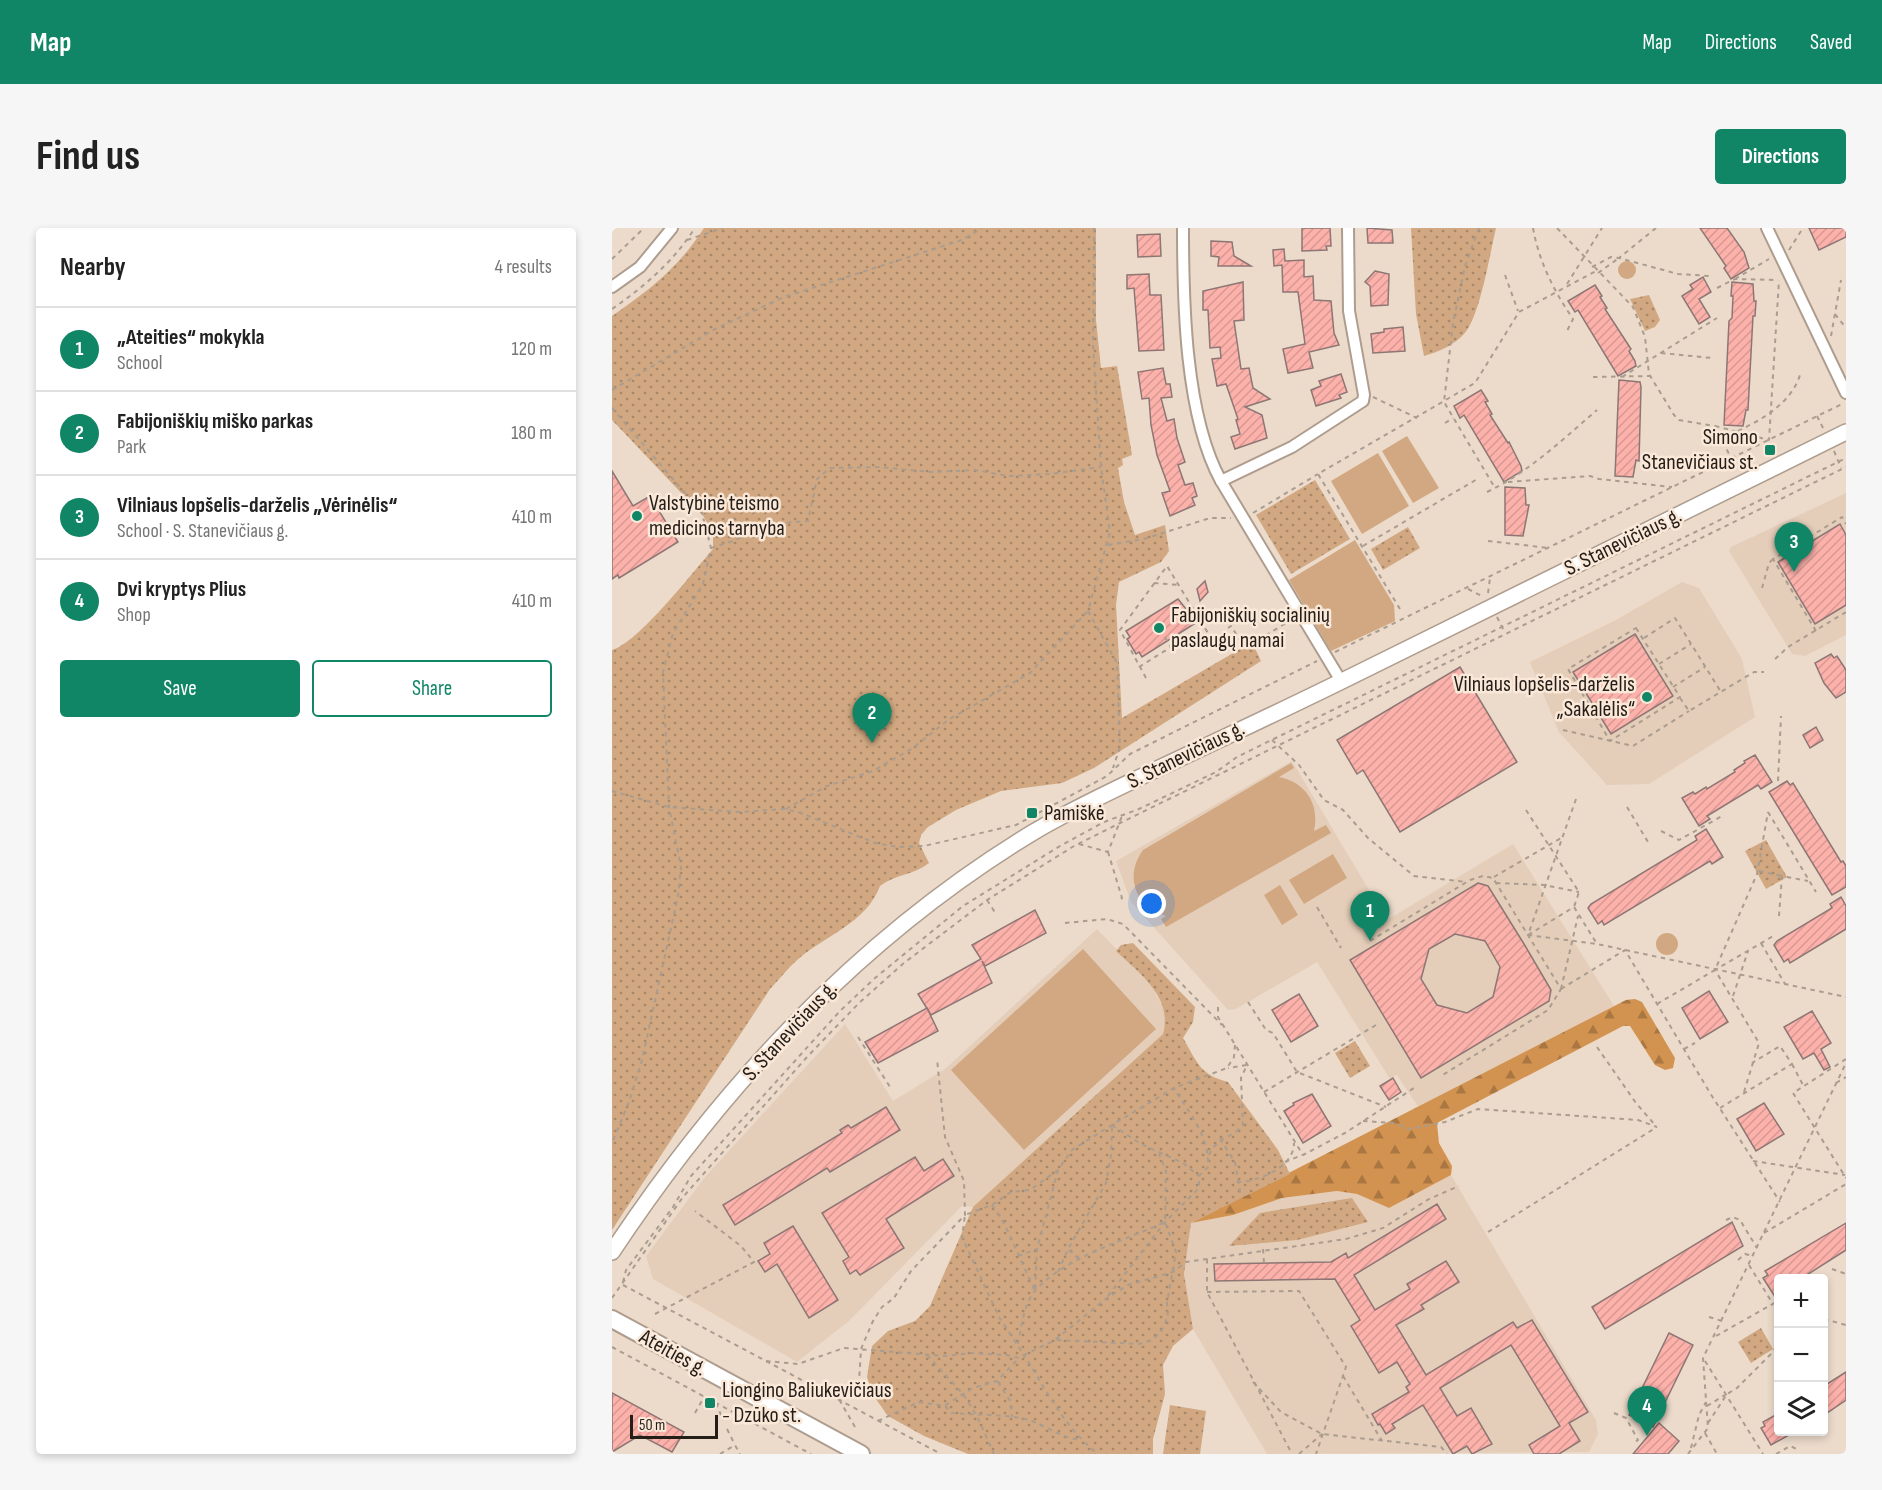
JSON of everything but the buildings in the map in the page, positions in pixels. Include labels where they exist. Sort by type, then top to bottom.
[{"type":"main road","name":"S. Stanevičiaus g.","points":[[612,1252],[675,1162],[731,1094],[835,983],[910,917],[988,861],[1058,818],[1846,432]]},
{"type":"main road","name":"Ateities g.","points":[[612,1319],[861,1454]]},
{"type":"street","points":[[612,287],[640,267],[672,228]]},
{"type":"street","points":[[1183,228],[1183,309],[1196,397],[1205,439],[1221,481],[1341,681]]},
{"type":"street","points":[[1221,481],[1292,447],[1363,401],[1364,395],[1349,311],[1348,228]]},
{"type":"street","points":[[1767,228],[1846,393]]},
{"type":"path","points":[[612,259],[624,250],[644,228]]},
{"type":"path","points":[[612,309],[646,286],[696,228]]},
{"type":"path","points":[[687,240],[723,228]]},
{"type":"path","points":[[612,390],[715,329],[784,297],[962,240],[982,228]]},
{"type":"path","points":[[785,809],[827,786],[873,771],[913,748],[948,720],[1030,673],[1088,611],[1110,532],[1101,467],[1094,346],[1094,228]]},
{"type":"path","points":[[1479,228],[1465,266],[1453,323],[1443,402],[1495,488]]},
{"type":"path","points":[[1533,228],[1536,246],[1554,292],[1573,319],[1567,331]]},
{"type":"path","points":[[1557,228],[1583,258],[1633,307],[1645,337],[1650,376],[1679,420],[1703,423],[1769,440]]},
{"type":"path","points":[[1567,286],[1602,228]]},
{"type":"path","points":[[1108,545],[1144,539],[1210,518],[1244,519],[1475,382],[1519,312],[1554,292],[1597,272],[1619,258],[1656,228]]},
{"type":"path","points":[[1717,288],[1781,256],[1803,228]]},
{"type":"path","points":[[1592,267],[1611,257],[1678,274],[1710,276]]},
{"type":"path","points":[[1505,274],[1519,312]]},
{"type":"path","points":[[1735,279],[1778,280],[1790,275]]},
{"type":"path","points":[[1769,440],[1778,280]]},
{"type":"path","points":[[1828,355],[1841,280]]},
{"type":"path","points":[[1835,314],[1846,328]]},
{"type":"path","points":[[1622,377],[1717,318]]},
{"type":"path","points":[[1661,353],[1712,358]]},
{"type":"path","points":[[1738,431],[1771,414],[1797,385],[1800,375]]},
{"type":"path","points":[[1593,377],[1650,376]]},
{"type":"path","points":[[1364,395],[1417,418]]},
{"type":"path","points":[[612,791],[669,807],[739,812],[785,809],[887,846],[924,846],[1016,825],[1107,776],[1130,754],[1846,402]]},
{"type":"path","points":[[612,408],[702,513],[711,548],[703,584],[673,633],[663,672],[669,807],[681,867],[678,896],[642,1060],[629,1102],[612,1143]]},
{"type":"path","points":[[1487,492],[1508,482],[1533,465],[1597,410]]},
{"type":"path","points":[[1445,423],[1453,418]]},
{"type":"path","points":[[1715,426],[1731,459],[1762,473]]},
{"type":"path","points":[[622,1284],[626,1270],[673,1207],[691,1176],[807,1046],[866,986],[931,931],[1004,879],[1087,831],[1216,772],[1237,757],[1846,458]]},
{"type":"path","points":[[1839,462],[1842,469]]},
{"type":"path","points":[[711,548],[733,541],[768,524],[808,521],[817,478],[830,468],[879,467],[931,472],[975,470],[1009,476],[1050,474],[1101,467]]},
{"type":"path","points":[[612,1298],[683,1197],[858,1003],[904,963],[987,900],[1079,843],[1846,467]]},
{"type":"path","points":[[1318,474],[1400,609]]},
{"type":"path","points":[[1508,482],[1590,476],[1673,487]]},
{"type":"path","points":[[1363,546],[1479,478]]},
{"type":"path","points":[[1762,588],[1768,562],[1842,516],[1846,524]]},
{"type":"path","points":[[1488,541],[1549,548]]},
{"type":"path","points":[[1773,559],[1816,631]]},
{"type":"path","points":[[1146,678],[1120,630],[1167,566],[1211,638]]},
{"type":"path","points":[[1467,588],[1487,598],[1490,577]]},
{"type":"path","points":[[1153,583],[1178,585]]},
{"type":"path","points":[[1088,611],[1117,663],[1120,747],[1113,769]]},
{"type":"path","points":[[1775,659],[1781,652],[1846,612]]},
{"type":"path","points":[[1643,639],[1675,618],[1721,692]]},
{"type":"path","points":[[1228,628],[1231,626],[1245,648],[1292,619]]},
{"type":"path","points":[[1610,741],[1568,669],[1636,628],[1689,711]]},
{"type":"path","points":[[1139,667],[1171,647],[1164,636]]},
{"type":"path","points":[[1659,664],[1691,644]]},
{"type":"path","points":[[1673,687],[1705,667]]},
{"type":"path","points":[[1563,730],[1633,746],[1754,672],[1764,672]]},
{"type":"path","points":[[1610,741],[1680,698]]},
{"type":"path","points":[[1778,781],[1781,716]]},
{"type":"path","points":[[1272,740],[1299,765],[1324,800],[1344,810],[1368,838],[1414,876],[1466,882]]},
{"type":"path","points":[[1528,935],[1576,799]]},
{"type":"path","points":[[1627,807],[1648,842]]},
{"type":"path","points":[[1526,810],[1579,892]]},
{"type":"path","points":[[1715,970],[1758,871],[1768,812],[1816,892]]},
{"type":"path","points":[[1661,831],[1679,840],[1724,814]]},
{"type":"path","points":[[1118,902],[1122,898],[1108,852],[1122,816]]},
{"type":"path","points":[[1370,940],[1466,882],[1483,876],[1493,878],[1561,838]]},
{"type":"path","points":[[1079,843],[1108,852]]},
{"type":"path","points":[[1758,871],[1810,881]]},
{"type":"path","points":[[1779,916],[1782,876]]},
{"type":"path","points":[[1493,878],[1561,989]]},
{"type":"path","points":[[1496,883],[1544,885],[1579,892]]},
{"type":"path","points":[[1528,935],[1574,907],[1579,892]]},
{"type":"path","points":[[987,900],[996,914]]},
{"type":"path","points":[[1317,907],[1341,948]]},
{"type":"path","points":[[1574,907],[1598,944]]},
{"type":"path","points":[[1441,1076],[1548,1010],[1561,989],[1571,940],[1579,915]]},
{"type":"path","points":[[1065,923],[1107,919],[1123,924],[1215,1021],[1224,1026]]},
{"type":"path","points":[[1528,935],[1598,944],[1846,997]]},
{"type":"path","points":[[1657,1004],[1775,935]]},
{"type":"path","points":[[1761,943],[1785,984]]},
{"type":"path","points":[[1561,989],[1625,950]]},
{"type":"path","points":[[1625,950],[1720,1108],[1780,1202]]},
{"type":"path","points":[[1732,998],[1748,951]]},
{"type":"path","points":[[1715,970],[1759,1043],[1744,1092]]},
{"type":"path","points":[[1248,1002],[1266,1030],[1273,1033],[1297,1072],[1386,1107]]},
{"type":"path","points":[[1218,1007],[1218,1017],[1303,1155]]},
{"type":"path","points":[[1264,1092],[1376,1025]]},
{"type":"path","points":[[858,1037],[892,1090]]},
{"type":"path","points":[[1684,1049],[1695,1043]]},
{"type":"path","points":[[1227,1068],[1234,1057],[1235,1046]]},
{"type":"path","points":[[1752,1063],[1780,1046],[1803,1086]]},
{"type":"path","points":[[1597,1047],[1636,1103],[1657,1127]]},
{"type":"path","points":[[937,1059],[945,1137],[964,1181],[965,1215],[962,1237],[999,1317],[1066,1423],[1098,1454]]},
{"type":"path","points":[[1708,1423],[1703,1358],[1846,1061]]},
{"type":"path","points":[[1846,1061],[1793,1093],[1846,1176]]},
{"type":"path","points":[[1720,1108],[1792,1064]]},
{"type":"path","points":[[840,1401],[859,1382],[861,1349],[882,1307],[894,1298],[911,1271],[965,1215],[992,1204],[1011,1192],[1030,1190],[1058,1170],[1072,1150],[1174,1088],[1227,1068],[1247,1065]]},
{"type":"path","points":[[1107,1298],[1165,1222],[1199,1188],[1199,1176],[1208,1167],[1209,1155],[1215,1142],[1237,1132],[1244,1125],[1241,1078],[1247,1065]]},
{"type":"path","points":[[1836,1083],[1846,1077]]},
{"type":"path","points":[[1174,1088],[1204,1138],[1209,1155]]},
{"type":"path","points":[[1237,1182],[1254,1182],[1363,1121],[1414,1088]]},
{"type":"path","points":[[1363,1121],[1393,1123],[1409,1129],[1445,1122],[1478,1109],[1638,1120],[1657,1127]]},
{"type":"path","points":[[1112,1125],[1159,1154],[1183,1163],[1199,1176]]},
{"type":"path","points":[[1058,1272],[1068,1249],[1106,1183],[1112,1155],[1112,1125]]},
{"type":"path","points":[[1488,1232],[1657,1127]]},
{"type":"path","points":[[1220,1139],[1235,1162],[1241,1197]]},
{"type":"path","points":[[1283,1164],[1292,1154],[1294,1140]]},
{"type":"path","points":[[1055,1340],[1139,1344],[1152,1340],[1161,1332],[1168,1316],[1167,1303],[1176,1252],[1165,1222],[1166,1171],[1159,1154]]},
{"type":"path","points":[[1753,1161],[1846,1176]]},
{"type":"path","points":[[1035,1291],[1037,1249],[1058,1170]]},
{"type":"path","points":[[1764,1233],[1846,1184]]},
{"type":"path","points":[[944,1406],[963,1394],[997,1381],[1019,1358],[1055,1340],[1107,1298],[1128,1286],[1173,1272],[1186,1262],[1263,1249],[1346,1239],[1383,1228],[1429,1199],[1459,1186]]},
{"type":"path","points":[[992,1204],[1005,1225],[1035,1291]]},
{"type":"path","points":[[655,1314],[754,1262],[741,1246],[695,1211]]},
{"type":"path","points":[[1726,1220],[1733,1217],[1740,1220],[1757,1248]]},
{"type":"path","points":[[1018,1346],[1026,1307],[1035,1291],[1058,1272],[1080,1260],[1165,1222]]},
{"type":"path","points":[[1018,1256],[1037,1249]]},
{"type":"path","points":[[1068,1249],[1080,1260]]},
{"type":"path","points":[[1263,1249],[1264,1263]]},
{"type":"path","points":[[1738,1260],[1745,1254],[1753,1256]]},
{"type":"path","points":[[1207,1259],[1207,1292],[1292,1454]]},
{"type":"path","points":[[1715,1336],[1773,1304],[1749,1265]]},
{"type":"path","points":[[1832,1269],[1846,1274]]},
{"type":"path","points":[[622,1284],[941,1454]]},
{"type":"path","points":[[612,1287],[617,1290]]},
{"type":"path","points":[[1207,1292],[1299,1292],[1346,1367],[1316,1454]]},
{"type":"path","points":[[1709,1317],[1722,1320]]},
{"type":"path","points":[[1828,1320],[1846,1325]]},
{"type":"path","points":[[612,1347],[811,1454]]},
{"type":"path","points":[[766,1361],[798,1364],[844,1348],[927,1355],[972,1353],[1019,1358]]},
{"type":"path","points":[[1707,1406],[1737,1388],[1774,1351]]},
{"type":"path","points":[[927,1355],[963,1394],[977,1416],[994,1454]]},
{"type":"path","points":[[1703,1358],[1763,1454]]},
{"type":"path","points":[[1343,1376],[1382,1441]]},
{"type":"path","points":[[997,1381],[1011,1402],[1012,1417]]},
{"type":"path","points":[[1253,1382],[1281,1412],[1322,1434],[1441,1447],[1447,1454]]},
{"type":"path","points":[[1688,1454],[1704,1433],[1727,1394]]},
{"type":"path","points":[[695,1413],[705,1397]]},
{"type":"path","points":[[840,1401],[855,1426]]},
{"type":"path","points":[[1691,1450],[1699,1415],[1707,1401]]},
{"type":"path","points":[[878,1421],[919,1402],[944,1406],[952,1413],[1012,1417],[1032,1421],[1066,1438],[1081,1440]]},
{"type":"path","points":[[716,1403],[723,1420]]},
{"type":"path","points":[[1614,1413],[1626,1418],[1638,1440],[1635,1442]]},
{"type":"path","points":[[727,1429],[740,1454]]},
{"type":"path","points":[[1704,1433],[1717,1454]]},
{"type":"path","points":[[1299,1454],[1322,1434]]},
{"type":"path","points":[[720,1454],[735,1445]]},
{"type":"path","points":[[1776,1454],[1790,1446],[1799,1450]]},
{"type":"shaded area","points":[[704,228],[1096,228],[1096,320],[1101,368],[1117,366],[1132,455],[1122,459],[1123,465],[1118,468],[1124,502],[1135,535],[1165,525],[1169,551],[1161,562],[1119,582],[1116,605],[1122,718],[1252,642],[1261,661],[1094,768],[1062,783],[1001,791],[956,810],[928,827],[921,835],[919,843],[929,863],[880,886],[865,910],[843,929],[795,962],[770,989],[612,1230],[612,650],[623,645],[636,634],[679,589],[713,549],[713,534],[704,517],[612,420],[612,316],[663,277],[684,255]]},
{"type":"shaded area","points":[[1411,228],[1496,228],[1480,300],[1470,326],[1456,342],[1424,356],[1416,314]]},
{"type":"shaded area","points":[[1627,261],[1635,266],[1636,270],[1631,278],[1627,279],[1619,274],[1618,270],[1623,262]]},
{"type":"shaded area","points":[[1649,295],[1660,320],[1655,327],[1645,331],[1630,299]]},
{"type":"shaded area","points":[[1407,436],[1439,488],[1413,503],[1382,451]]},
{"type":"shaded area","points":[[1378,453],[1409,506],[1362,534],[1331,481]]},
{"type":"shaded area","points":[[1315,480],[1350,539],[1291,574],[1256,515]]},
{"type":"shaded area","points":[[1846,493],[1846,635],[1805,656],[1792,654],[1729,551],[1731,547]]},
{"type":"shaded area","points":[[1408,527],[1420,548],[1383,570],[1371,549]]},
{"type":"shaded area","points":[[1355,540],[1394,605],[1395,621],[1331,651],[1289,580]]},
{"type":"shaded area","name":"Vilniaus lopšelis-darželis „Sakalėlis“","points":[[1682,582],[1699,588],[1742,659],[1755,717],[1649,784],[1607,785],[1559,732],[1530,662],[1614,621]]},
{"type":"shaded area","points":[[1292,761],[1387,920],[1513,844],[1614,1006],[1419,1108],[1397,1075],[1390,1079],[1317,962],[1236,1009],[1228,1010],[1131,902],[1116,861]]},
{"type":"shaded area","points":[[1291,763],[1294,768],[1279,777],[1297,784],[1309,796],[1315,812],[1314,831],[1326,825],[1331,833],[1166,927],[1161,919],[1166,916],[1147,906],[1136,889],[1134,870],[1143,850]]},
{"type":"shaded area","points":[[1766,840],[1787,877],[1766,889],[1745,851]]},
{"type":"shaded area","points":[[1333,854],[1347,878],[1304,904],[1289,880]]},
{"type":"shaded area","points":[[1280,885],[1298,915],[1282,925],[1264,895]]},
{"type":"shaded area","points":[[1097,929],[1151,985],[1167,1020],[1163,1034],[1004,1182],[973,1207],[962,1206],[849,1321],[797,1362],[653,1279],[646,1256],[705,1177],[845,1024],[893,1101],[945,1069]]},
{"type":"shaded area","points":[[1667,933],[1675,936],[1678,944],[1675,952],[1667,955],[1659,952],[1656,944],[1659,936]]},
{"type":"shaded area","points":[[1133,943],[1195,1007],[1193,1022],[1183,1038],[1192,1054],[1211,1076],[1228,1082],[1278,1150],[1290,1174],[1191,1223],[1184,1274],[1193,1329],[1173,1346],[1163,1365],[1165,1394],[1153,1439],[1153,1454],[968,1454],[924,1436],[888,1416],[873,1395],[867,1377],[872,1346],[888,1331],[915,1321],[930,1306],[973,1207],[1163,1034],[1165,1021],[1159,998],[1144,978],[1116,951],[1121,945]]},
{"type":"shaded area","points":[[1083,949],[1156,1029],[1024,1150],[951,1070]]},
{"type":"shaded area","points":[[1355,1041],[1370,1066],[1350,1078],[1335,1053]]},
{"type":"shaded area","points":[[1451,1175],[1596,1420],[1598,1434],[1589,1452],[1267,1454],[1193,1329],[1184,1274],[1191,1223],[1233,1215],[1282,1198],[1337,1191],[1357,1194],[1389,1208]]},
{"type":"shaded area","points":[[1352,1198],[1368,1222],[1297,1240],[1229,1246],[1260,1213]]},
{"type":"shaded area","points":[[1761,1328],[1773,1349],[1751,1363],[1738,1342]]},
{"type":"shaded area","points":[[1170,1405],[1206,1411],[1200,1454],[1163,1454]]},
{"type":"green space","points":[[1635,999],[1642,1002],[1675,1058],[1673,1068],[1665,1070],[1655,1065],[1630,1026],[1623,1026],[1437,1123],[1439,1143],[1452,1166],[1451,1175],[1389,1208],[1357,1194],[1337,1191],[1282,1198],[1233,1215],[1191,1223],[1626,1000]]},
{"type":"place","name":"Simono Stanevičiaus st.","points":[[1770,450]]},
{"type":"place","name":"Valstybinė teismo medicinos tarnyba","points":[[637,516]]},
{"type":"place","name":"Vilniaus lopšelis-darželis „Vėrinėlis“","points":[[1794,572]]},
{"type":"place","name":"Fabijoniškių socialinių paslaugų namai","points":[[1159,628]]},
{"type":"place","name":"Vilniaus lopšelis-darželis „Sakalėlis“","points":[[1647,697]]},
{"type":"place","name":"Fabijoniškių miško parkas","points":[[872,743]]},
{"type":"place","name":"Pamiškė","points":[[1032,813]]},
{"type":"place","name":"„Ateities“ mokykla","points":[[1370,941]]},
{"type":"place","name":"Liongino Baliukevičiaus - Dzūko st.","points":[[710,1403]]},
{"type":"place","name":"Dvi kryptys Plius","points":[[1647,1436]]}]
